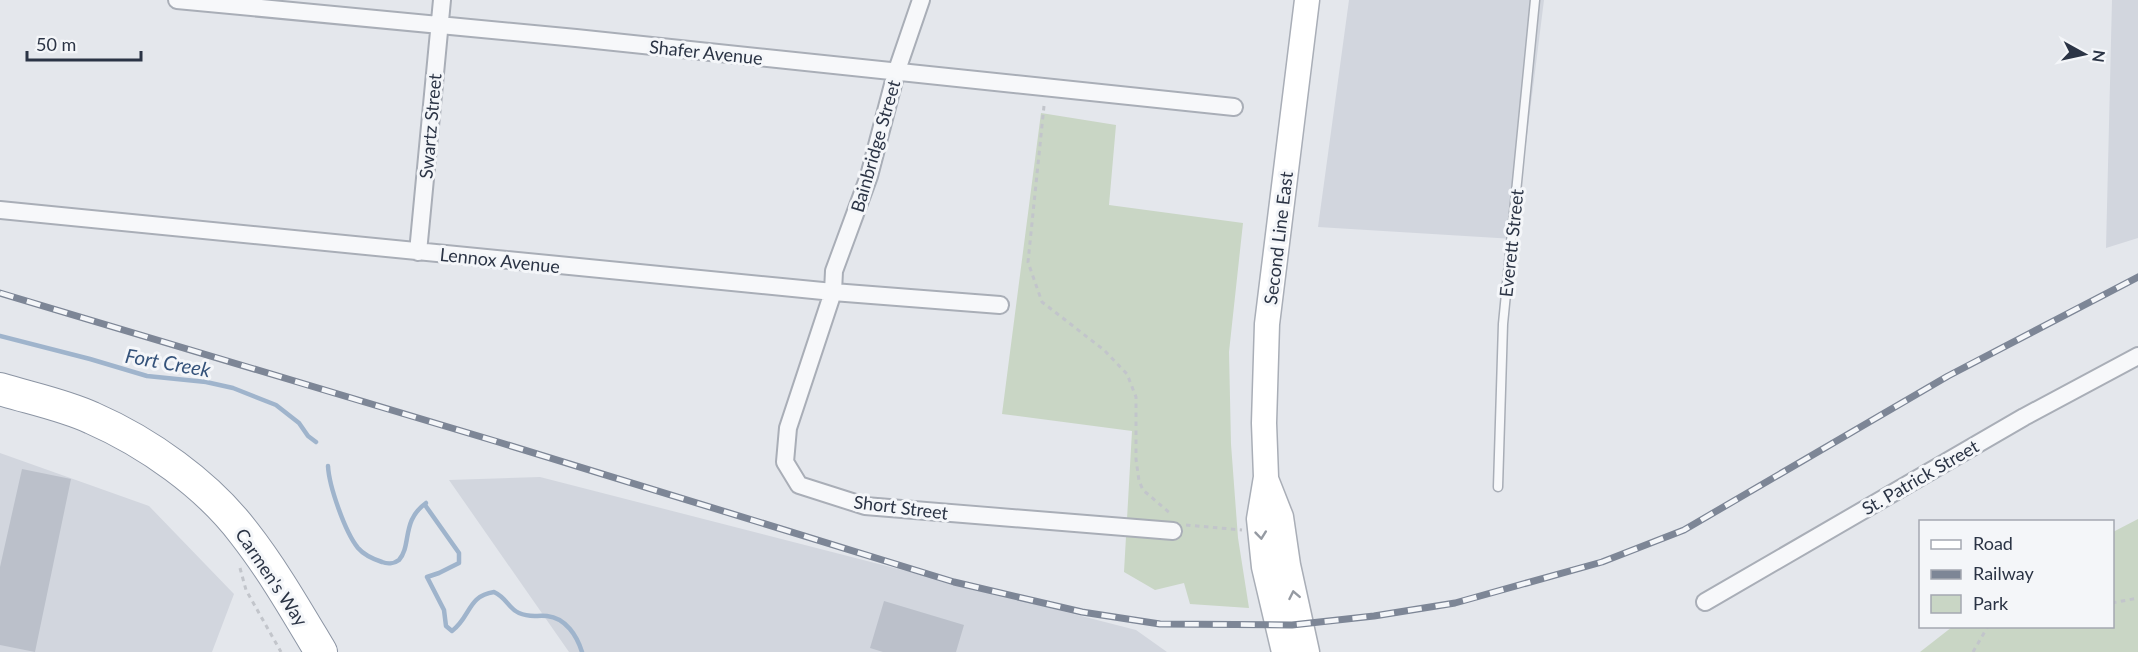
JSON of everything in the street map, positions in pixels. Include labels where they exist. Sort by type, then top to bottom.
[{"type":"highway","name":"Carmen's Way","points":[[0,389],[90,417],[144,444],[190,479],[243,531],[272,571],[321,652]]},
{"type":"main road","name":"Second Line East","points":[[1284,652],[1264,567],[1259,519],[1266,477],[1264,423],[1267,324],[1307,0]]},
{"type":"main road","name":"Second Line East","points":[[1266,477],[1281,517],[1288,565],[1307,652]]},
{"type":"street","name":"Shafer Avenue","points":[[177,0],[576,38],[1234,107]]},
{"type":"street","name":"Swartz Street","points":[[418,252],[442,0]]},
{"type":"street","name":"Bainbridge Street","points":[[833,292],[834,272],[869,176],[896,73],[921,0]]},
{"type":"street","name":"Lennox Avenue","points":[[0,210],[833,292],[1000,305]]},
{"type":"street","name":"Short Street","points":[[833,292],[788,428],[784,462],[799,485],[865,506],[1176,524]]},
{"type":"street","name":"St. Patrick Street","points":[[1705,602],[2024,417],[2138,356]]},
{"type":"lane","name":"Everett Street","points":[[1498,487],[1503,324],[1535,0]]},
{"type":"path","points":[[1044,106],[1028,241],[1028,262],[1042,302],[1104,350],[1127,374],[1136,397],[1136,459],[1139,481],[1143,490],[1176,524],[1247,531]]},
{"type":"path","points":[[240,567],[246,590],[281,652]]},
{"type":"path","points":[[2114,603],[2138,598]]},
{"type":"path","points":[[1973,652],[1987,628]]},
{"type":"shaded area","points":[[1349,0],[1544,0],[1514,239],[1318,227]]},
{"type":"shaded area","points":[[2112,0],[2138,0],[2138,238],[2106,248]]},
{"type":"shaded area","points":[[0,453],[149,506],[234,594],[212,652],[0,652]]},
{"type":"shaded area","points":[[540,477],[1136,630],[1167,652],[569,652],[449,480]]},
{"type":"green space","points":[[1041,113],[1116,125],[1109,205],[1243,223],[1229,352],[1231,444],[1238,538],[1249,608],[1190,604],[1184,583],[1155,590],[1124,572],[1132,431],[1002,414]]},
{"type":"green space","points":[[2138,519],[2138,652],[1920,652],[1951,628],[2114,628],[2114,531]]},
{"type":"building","points":[[22,469],[71,479],[35,652],[0,645],[0,567]]},
{"type":"building","points":[[884,601],[964,625],[956,652],[883,652],[870,648]]},
{"type":"waterway","name":"Fort Creek","points":[[0,336],[147,376],[206,382],[233,388],[276,405],[299,423],[308,436],[316,442]]},
{"type":"waterway","name":"Fort Creek","points":[[328,466],[335,497],[353,541],[360,550],[379,561],[391,563],[399,560],[403,554],[413,517],[426,503],[425,505],[459,553],[459,563],[427,577],[444,610],[446,626],[452,631],[463,620],[474,602],[485,594],[494,592],[523,615],[547,616],[560,620],[574,634],[582,652]]},
{"type":"railway","points":[[0,293],[495,441],[954,582],[1082,612],[1160,624],[1292,625],[1374,616],[1455,603],[1602,562],[1684,530],[1948,376],[2138,277]]}]
